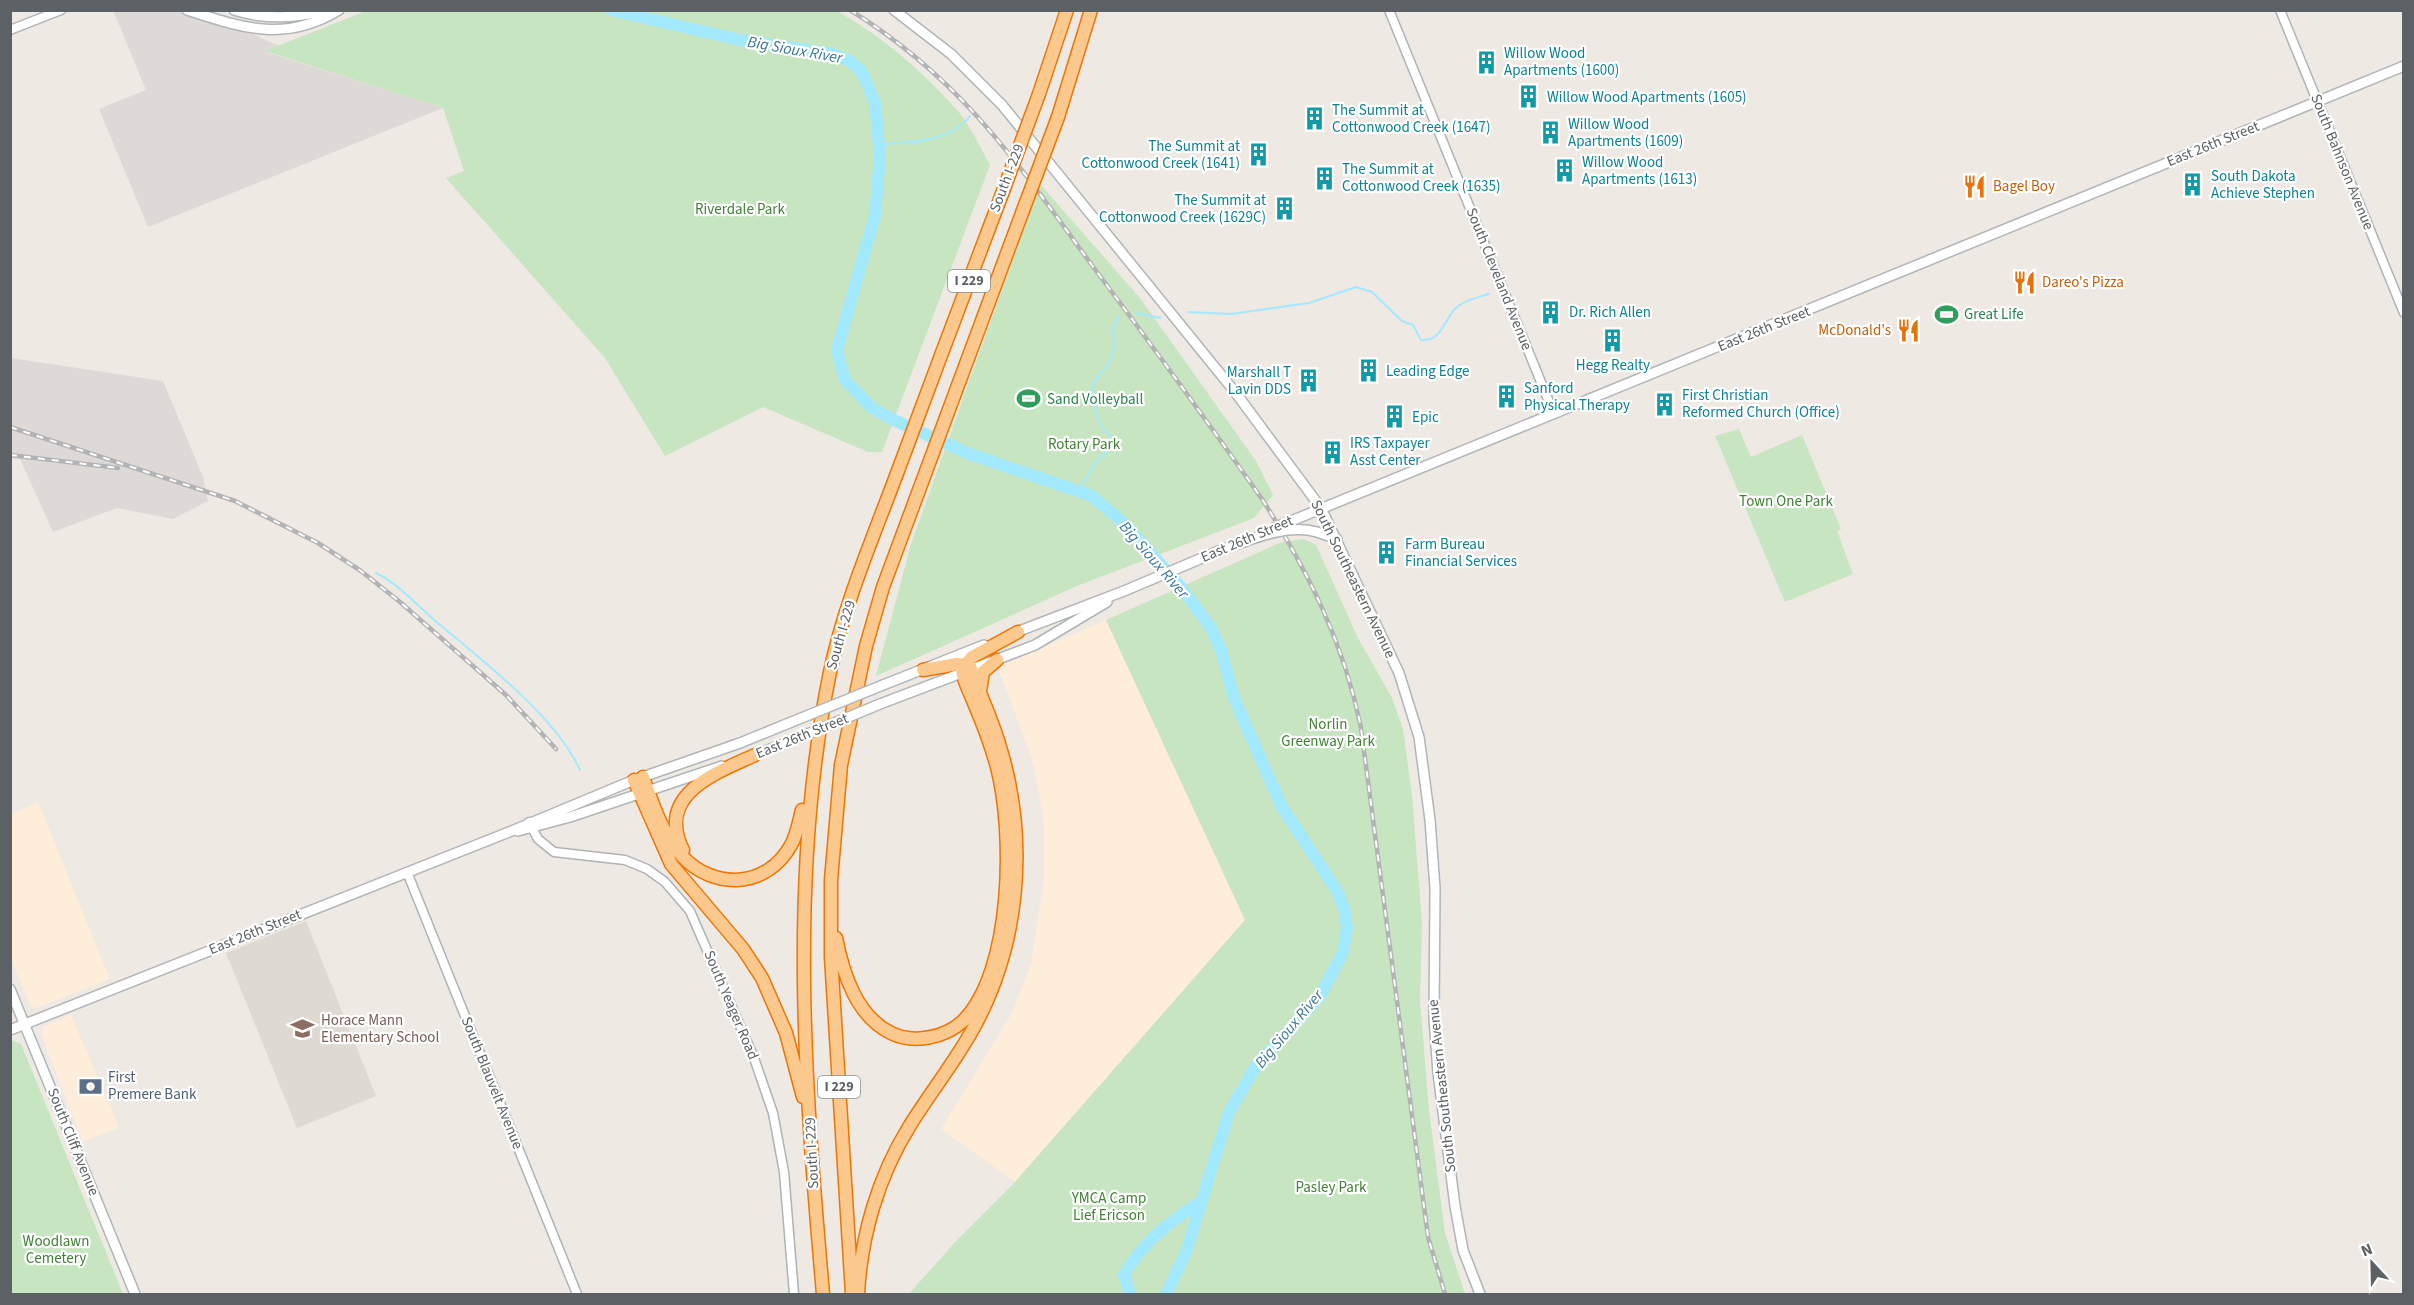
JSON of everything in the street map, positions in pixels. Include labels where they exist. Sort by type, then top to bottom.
[{"type":"highway","name":"South I-229","points":[[823,1294],[812,1158],[804,908],[808,813],[833,658],[857,582],[1039,94],[1066,10]]},
{"type":"highway","name":"South I-229","points":[[852,1294],[831,957],[831,880],[838,788],[851,712],[875,613],[919,488],[1058,117],[1092,10]]},
{"type":"highway","points":[[831,880],[835,933],[841,960],[854,995],[869,1017],[894,1035],[914,1038],[942,1034],[964,1020],[981,992],[1000,933],[1007,890],[1008,849],[1005,805],[997,768],[966,670],[972,657],[1018,632]]},
{"type":"highway","points":[[858,1294],[866,1234],[887,1170],[909,1128],[977,1023],[993,987],[1011,925],[1017,862],[1014,809],[1000,746],[980,691],[983,672],[997,660]]},
{"type":"highway","points":[[923,670],[966,670]]},
{"type":"highway","points":[[966,670],[982,698]]},
{"type":"highway","points":[[644,791],[669,839],[693,866],[717,879],[736,881],[757,876],[775,865],[793,843],[817,754]]},
{"type":"highway","points":[[693,866],[682,848],[676,831],[679,811],[686,795],[706,777],[755,755]]},
{"type":"highway","points":[[639,778],[670,864],[743,949],[774,1003],[786,1033],[801,1084],[812,1158]]},
{"type":"main road","points":[[188,10],[233,25],[267,30],[302,28],[339,10]]},
{"type":"main road","points":[[234,10],[259,17],[280,19],[331,10]]},
{"type":"main road","name":"South Southeastern Avenue","points":[[894,10],[951,54],[1002,105],[1201,348],[1321,508],[1337,539],[1402,682],[1419,737],[1434,873],[1433,985],[1438,1073],[1460,1237],[1480,1294]]},
{"type":"main road","name":"East 26th Street","points":[[531,825],[639,778],[741,743],[1124,591],[1321,508],[2403,66]]},
{"type":"main road","points":[[1221,550],[1286,530],[1301,529],[1337,539]]},
{"type":"main road","name":"East 26th Street","points":[[10,1030],[499,836],[755,755],[966,670],[997,660],[1035,645],[1124,591]]},
{"type":"main road","name":"South Cliff Avenue","points":[[10,989],[135,1294]]},
{"type":"street","points":[[10,30],[61,10]]},
{"type":"street","name":"South Cleveland Avenue","points":[[1389,10],[1554,414]]},
{"type":"street","name":"South Bahnson Avenue","points":[[2280,10],[2403,313]]},
{"type":"street","name":"South Yeager Road","points":[[531,825],[538,839],[554,852],[566,855],[603,855],[625,860],[647,869],[665,882],[690,911],[754,1058],[773,1113],[784,1172],[794,1294]]},
{"type":"street","name":"South Blauvelt Avenue","points":[[407,872],[577,1294]]},
{"type":"shaded area","points":[[113,10],[179,11],[246,31],[279,46],[266,52],[443,108],[148,227],[99,109],[146,90]]},
{"type":"shaded area","points":[[11,358],[163,381],[203,477],[208,501],[173,519],[117,508],[53,532],[20,459],[11,458]]},
{"type":"shaded area","points":[[1106,620],[1245,920],[1015,1182],[941,1129],[1012,1013],[1031,963],[1044,879],[1044,824],[1034,766],[998,667]]},
{"type":"shaded area","points":[[38,802],[110,979],[36,1008],[31,1007],[11,960],[10,815]]},
{"type":"shaded area","name":"Horace Mann Elementary School","points":[[306,921],[376,1096],[297,1128],[226,953]]},
{"type":"shaded area","points":[[71,1015],[119,1128],[83,1142],[41,1034],[43,1027]]},
{"type":"green space","name":"Riverdale Park","points":[[835,10],[884,42],[944,96],[962,116],[990,165],[882,452],[868,452],[763,407],[665,456],[605,358],[446,178],[464,171],[443,108],[265,51],[366,11]]},
{"type":"green space","name":"Rotary Park","points":[[1040,184],[1140,298],[1256,461],[1273,495],[1254,518],[1077,586],[876,676],[911,544]]},
{"type":"green space","name":"Town One Park","points":[[1739,429],[1751,457],[1802,435],[1841,529],[1837,531],[1853,574],[1785,602],[1715,436]]},
{"type":"green space","points":[[1304,539],[1316,545],[1358,638],[1392,698],[1403,729],[1412,796],[1422,923],[1420,1001],[1429,1110],[1445,1233],[1465,1294],[909,1294],[956,1241],[1015,1182],[1245,920],[1106,620],[1282,542]]},
{"type":"green space","name":"Woodlawn Cemetery","points":[[11,1040],[21,1044],[123,1294],[11,1294]]},
{"type":"waterway","name":"Big Sioux River","points":[[611,10],[740,40],[833,54],[850,61],[862,72],[875,103],[880,156],[875,215],[837,350],[845,380],[872,408],[896,421],[967,453],[1092,496],[1126,525],[1180,586],[1211,628],[1221,650],[1234,698],[1282,807],[1337,891],[1344,908],[1347,927],[1343,952],[1319,998],[1256,1066],[1229,1112],[1186,1252],[1166,1294]]},
{"type":"waterway","points":[[879,144],[916,142],[940,136],[962,125],[970,116]]},
{"type":"waterway","points":[[1188,312],[1231,314],[1309,303],[1356,287],[1372,292],[1402,321],[1413,325],[1421,340],[1428,340],[1438,334],[1458,307],[1470,300],[1489,294]]},
{"type":"waterway","points":[[1136,313],[1160,318]]},
{"type":"waterway","points":[[1079,490],[1098,459],[1118,442],[1102,426],[1092,398],[1092,389],[1113,353],[1112,330],[1119,317]]},
{"type":"waterway","points":[[376,573],[399,588],[535,708],[568,749],[580,770]]},
{"type":"waterway","points":[[1130,1294],[1124,1275],[1131,1263],[1167,1225],[1200,1202]]},
{"type":"railway","points":[[850,10],[890,37],[925,65],[957,95],[1013,159],[1262,499],[1294,553],[1322,609],[1345,666],[1361,728],[1428,1237],[1445,1294]]},
{"type":"railway","points":[[10,427],[235,501],[318,543],[361,571],[400,602],[506,695],[556,749]]},
{"type":"railway","points":[[10,455],[118,468]]},
{"type":"place","name":"Willow Wood Apartments (1600)","points":[[1486,62]]},
{"type":"place","name":"Willow Wood Apartments (1605)","points":[[1529,97]]},
{"type":"place","name":"The Summit at Cottonwood Creek (1647)","points":[[1314,119]]},
{"type":"place","name":"Willow Wood Apartments (1609)","points":[[1550,133]]},
{"type":"place","name":"The Summit at Cottonwood Creek (1641)","points":[[1258,155]]},
{"type":"place","name":"Willow Wood Apartments (1613)","points":[[1564,171]]},
{"type":"place","name":"The Summit at Cottonwood Creek (1635)","points":[[1324,178]]},
{"type":"place","name":"South Dakota Achieve Stephen","points":[[2193,185]]},
{"type":"place","name":"Bagel Boy","points":[[1975,186]]},
{"type":"place","name":"The Summit at Cottonwood Creek (1629C)","points":[[1284,209]]},
{"type":"place","name":"Dareo's Pizza","points":[[2024,282]]},
{"type":"place","name":"Dr. Rich Allen","points":[[1551,312]]},
{"type":"place","name":"Great Life","points":[[1946,314]]},
{"type":"place","name":"McDonald's","points":[[1909,330]]},
{"type":"place","name":"Hegg Realty","points":[[1613,341]]},
{"type":"place","name":"Leading Edge","points":[[1368,371]]},
{"type":"place","name":"Marshall T Lavin DDS","points":[[1309,381]]},
{"type":"place","name":"Sanford Physical Therapy","points":[[1506,397]]},
{"type":"place","name":"Sand Volleyball","points":[[1029,399]]},
{"type":"place","name":"First Christian Reformed Church (Office)","points":[[1664,404]]},
{"type":"place","name":"Epic","points":[[1394,417]]},
{"type":"place","name":"IRS Taxpayer Asst Center","points":[[1332,452]]},
{"type":"place","name":"Farm Bureau Financial Services","points":[[1387,553]]},
{"type":"place","name":"Horace Mann Elementary School","points":[[303,1029]]},
{"type":"place","name":"First Premere Bank","points":[[90,1086]]},
{"type":"park label","name":"Norlin Greenway Park","points":[[1328,732]]},
{"type":"park label","name":"Pasley Park","points":[[1331,1187]]},
{"type":"park label","name":"YMCA Camp Lief Ericson","points":[[1109,1206]]}]
